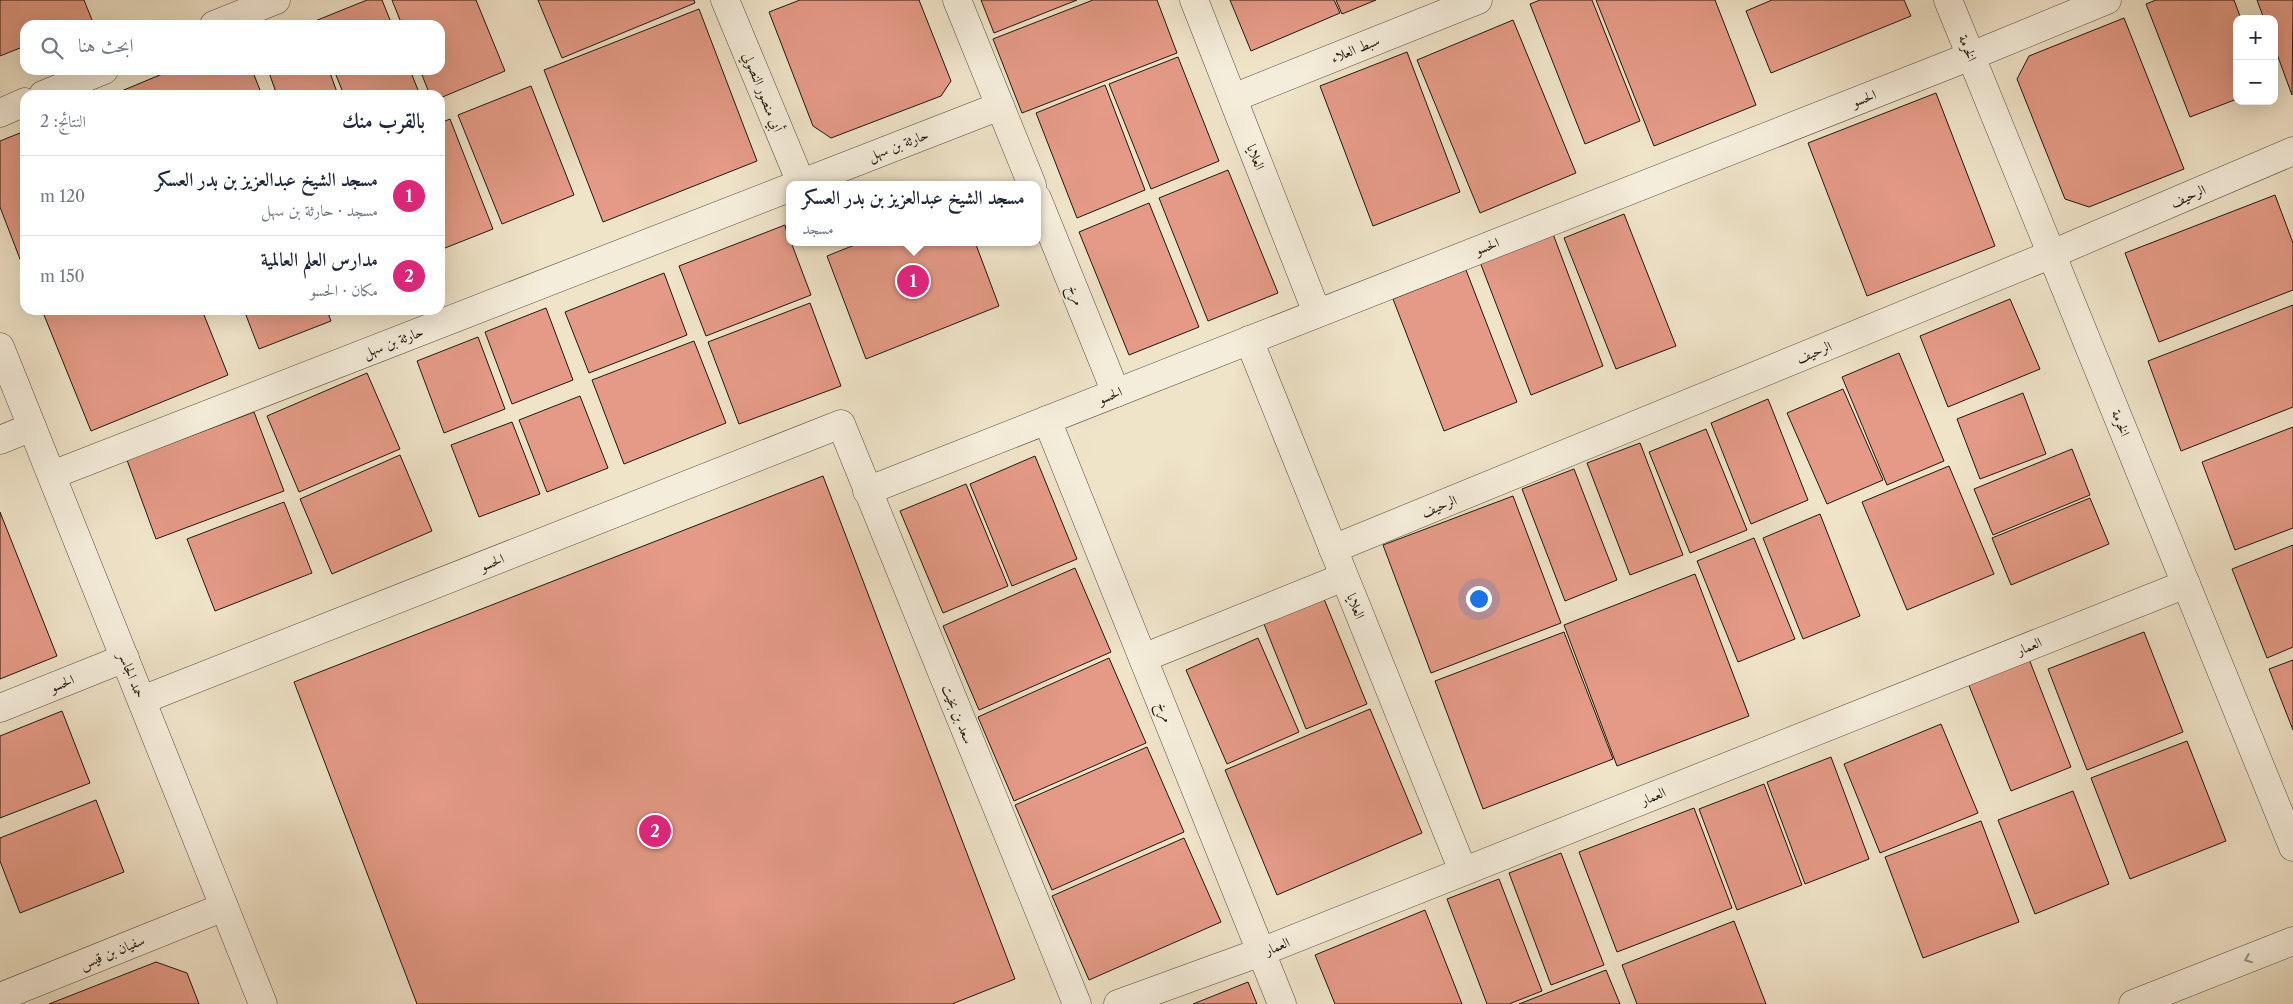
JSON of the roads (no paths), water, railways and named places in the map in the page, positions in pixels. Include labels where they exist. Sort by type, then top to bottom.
[{"type":"street","points":[[226,20],[276,0]]},
{"type":"street","name":"أبي منصور النصولي","points":[[725,0],[794,181]]},
{"type":"street","points":[[956,0],[1030,181]]},
{"type":"street","name":"العلايا","points":[[1194,0],[1317,313]]},
{"type":"street","name":"سبط العلاء","points":[[1232,98],[1478,0]]},
{"type":"street","name":"الخرمة","points":[[1948,0],[2293,847]]},
{"type":"street","name":"الحسو","points":[[867,491],[1971,56],[2107,0]]},
{"type":"street","points":[[55,90],[92,75]]},
{"type":"street","points":[[0,113],[20,104]]},
{"type":"street","name":"حارثة بن سهل","points":[[806,181],[1000,106]]},
{"type":"street","name":"الرحيف","points":[[1333,549],[2052,254],[2293,151]]},
{"type":"street","name":"حارثة بن سهل","points":[[52,475],[786,189]]},
{"type":"street","name":"مرخ","points":[[1041,208],[1116,392]]},
{"type":"street","name":"العلايا","points":[[1249,340],[1463,872]]},
{"type":"street","name":"حمد الجاسر","points":[[0,347],[263,1004]]},
{"type":"street","name":"مرخ","points":[[1047,420],[1282,1004]]},
{"type":"street","name":"الحسو","points":[[142,700],[841,424]]},
{"type":"street","name":"سعد بن بخيت","points":[[841,424],[1077,1004]]},
{"type":"street","points":[[0,440],[32,427]]},
{"type":"street","points":[[1143,658],[1344,577]]},
{"type":"street","name":"العمار","points":[[1118,1004],[1262,952],[2186,584]]},
{"type":"street","name":"الحسو","points":[[0,708],[125,658]]},
{"type":"street","name":"سفيان بن قيس","points":[[0,997],[224,908]]},
{"type":"street","points":[[2133,1004],[2293,941]]},
{"type":"place","name":"مسجد الشيخ عبدالعزيز بن بدر العسكر","points":[[913,281]]},
{"type":"place","name":"مدارس العلم العالمية","points":[[655,831]]}]
